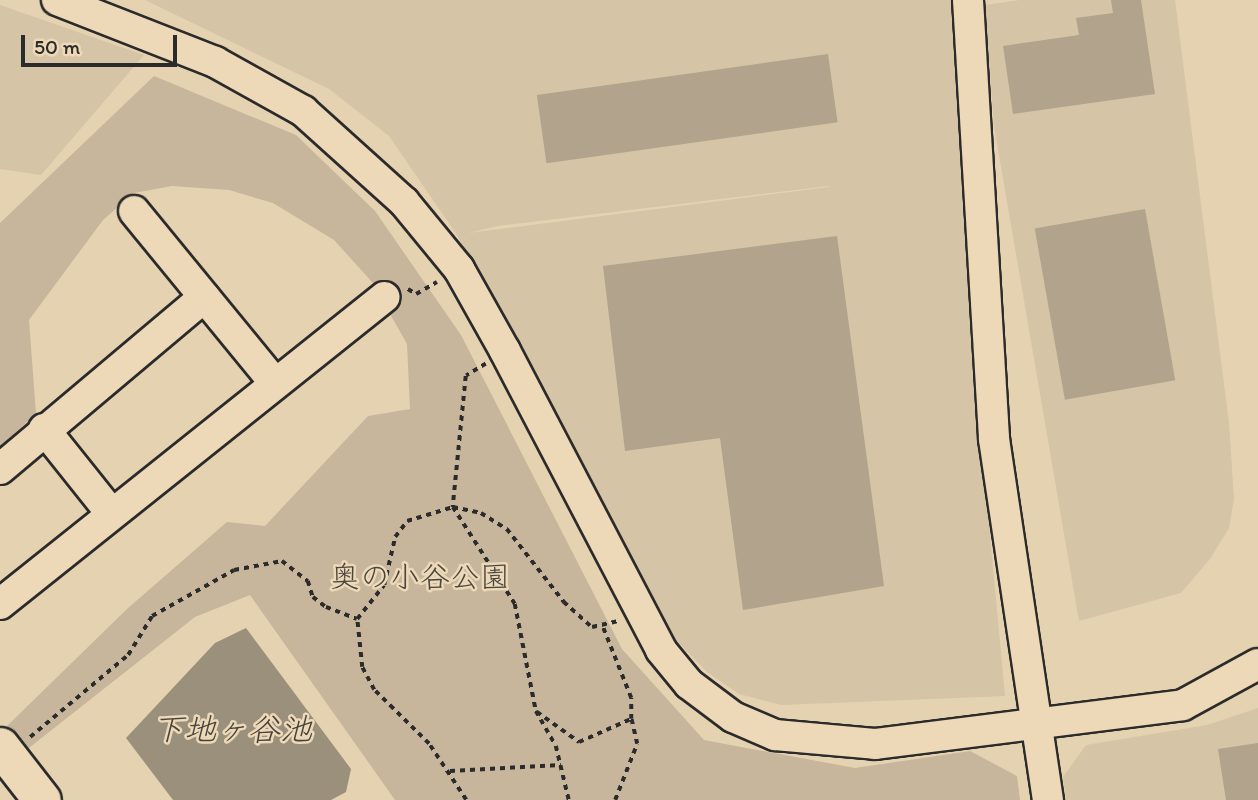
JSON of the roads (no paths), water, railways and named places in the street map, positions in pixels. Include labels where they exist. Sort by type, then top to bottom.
[{"type":"main road","points":[[3,750],[42,800]]},
{"type":"street","points":[[57,0],[120,10],[303,111],[404,202],[459,269],[505,351],[641,613],[690,684],[733,717],[775,736],[875,744],[1183,705],[1258,664]]},
{"type":"street","points":[[968,0],[994,439],[1039,722],[1048,800]]},
{"type":"street","points":[[134,211],[273,381]]},
{"type":"street","points":[[0,604],[390,289]]},
{"type":"street","points":[[0,470],[44,429],[204,297]]},
{"type":"street","points":[[44,429],[110,513]]},
{"type":"water","name":"下地ヶ谷池","points":[[246,628],[351,769],[346,792],[331,800],[173,800],[126,738],[215,643]]},
{"type":"park label","name":"奥の小谷公園","points":[[420,577]]}]
